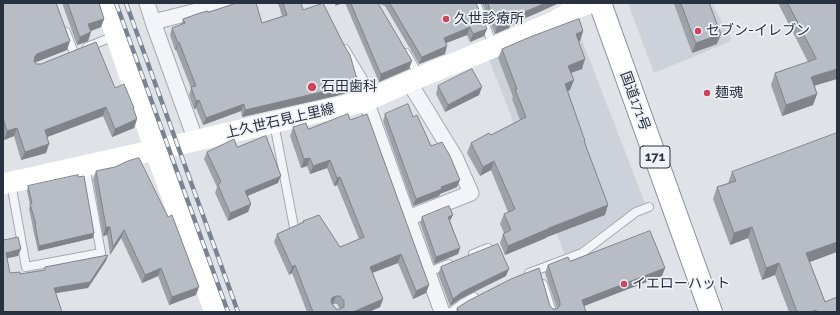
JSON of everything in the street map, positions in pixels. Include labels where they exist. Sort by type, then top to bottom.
[{"type":"highway","name":"国道171号","points":[[600,3],[711,312]]},
{"type":"main road","points":[[105,3],[155,150],[215,312]]},
{"type":"main road","name":"上久世石見上里線","points":[[7,183],[196,141],[370,99],[414,79],[554,22],[576,8],[590,3]]},
{"type":"street","points":[[147,3],[196,141]]},
{"type":"street","points":[[153,22],[229,3]]},
{"type":"street","points":[[408,218],[471,193],[456,157],[414,79]]},
{"type":"street","points":[[370,99],[408,218],[442,312]]},
{"type":"lane","points":[[476,3],[494,47]]},
{"type":"lane","points":[[64,24],[70,54],[116,36]]},
{"type":"lane","points":[[400,43],[414,79]]},
{"type":"lane","points":[[342,44],[370,99]]},
{"type":"lane","points":[[274,122],[294,227]]},
{"type":"lane","points":[[7,183],[26,267],[101,253],[85,166]]},
{"type":"lane","points":[[520,277],[582,253],[636,212],[650,207]]},
{"type":"lane","points":[[468,256],[488,248]]},
{"type":"lane","points":[[428,272],[455,261]]},
{"type":"lane","points":[[541,277],[552,312]]},
{"type":"lane","points":[[451,312],[462,304],[483,293]]},
{"type":"shaded area","points":[[628,3],[712,3],[731,38],[729,42],[654,73]]},
{"type":"shaded area","points":[[575,22],[645,203],[635,207],[577,250],[565,255],[488,57]]},
{"type":"building","points":[[3,3],[56,3],[70,41],[37,54],[34,61],[36,64],[41,64],[96,42],[115,88],[124,84],[137,119],[115,129],[106,107],[45,130],[49,144],[25,152],[17,128],[7,131],[3,118]]},
{"type":"building","points":[[68,3],[99,3],[104,19],[88,24],[91,32],[80,37]]},
{"type":"building","points":[[237,3],[256,3],[262,23],[287,15],[283,3],[301,3],[303,10],[323,3],[350,55],[358,83],[245,110],[244,104],[206,118],[199,100],[196,101],[191,87],[196,86],[172,28],[185,23],[183,19]]},
{"type":"building","points":[[351,3],[378,3],[412,61],[381,74]]},
{"type":"building","points":[[390,3],[476,3],[487,29],[473,34],[470,27],[444,38],[447,46],[422,57]]},
{"type":"building","points":[[488,3],[546,3],[524,12],[525,13],[511,19],[512,20],[497,26]]},
{"type":"building","points":[[681,3],[709,3],[721,34],[696,43]]},
{"type":"building","points":[[788,3],[837,3],[837,69],[811,77],[817,94],[786,105],[775,73],[816,59]]},
{"type":"building","points":[[579,19],[583,31],[576,34],[585,59],[568,66],[574,80],[565,84],[608,205],[508,246],[503,234],[511,230],[504,214],[515,209],[494,161],[483,167],[471,143],[489,133],[491,135],[526,117],[502,49]]},
{"type":"building","points":[[472,69],[482,87],[448,105],[438,86]]},
{"type":"building","points":[[408,104],[413,117],[417,115],[431,146],[442,142],[450,156],[460,180],[416,199],[385,114]]},
{"type":"building","points":[[348,114],[350,120],[367,114],[429,285],[416,291],[401,254],[370,267],[383,299],[353,312],[313,312],[295,265],[292,267],[277,234],[319,215],[340,247],[364,237],[340,177],[337,178],[330,160],[313,166],[310,158],[304,159],[293,127],[306,123],[308,129]],"holes":[[[340,296],[344,301],[344,307],[336,309],[331,301],[332,298]]]},
{"type":"building","points":[[837,133],[837,242],[806,253],[825,302],[837,297],[837,312],[817,312],[816,310],[811,312],[797,312],[779,263],[766,268],[752,227],[734,233],[717,187],[736,181],[732,172]]},
{"type":"building","points":[[266,136],[281,176],[245,191],[251,204],[230,213],[218,185],[221,182],[207,152],[234,139],[237,147]]},
{"type":"building","points":[[139,158],[168,217],[172,215],[199,287],[172,297],[161,268],[145,275],[124,230],[113,247],[110,227],[106,227],[96,171],[115,167]]},
{"type":"building","points":[[78,175],[78,177],[84,176],[94,233],[39,246],[36,224],[30,204],[32,203],[28,186]]},
{"type":"building","points":[[449,206],[453,215],[448,217],[460,248],[436,257],[422,217]]},
{"type":"building","points":[[650,231],[665,268],[582,300],[586,312],[459,312],[457,308],[468,301],[511,279],[539,268],[550,306],[553,309],[557,309],[560,302],[548,265],[568,257],[570,261]]},
{"type":"building","points":[[3,236],[4,240],[18,237],[21,249],[6,253],[10,273],[20,272],[20,274],[45,270],[45,267],[108,255],[90,282],[54,288],[62,312],[3,312]]},
{"type":"building","points":[[498,244],[509,269],[462,292],[453,299],[441,267]]},
{"type":"railway","points":[[116,3],[228,312]]},
{"type":"railway","points":[[126,3],[238,312]]},
{"type":"place","name":"久世診療所","points":[[446,19]]},
{"type":"place","name":"セブン-イレブン","points":[[698,31]]},
{"type":"place","name":"石田歯科","points":[[312,87]]},
{"type":"place","name":"麺魂","points":[[707,93]]},
{"type":"place","name":"イエローハット","points":[[624,284]]}]
